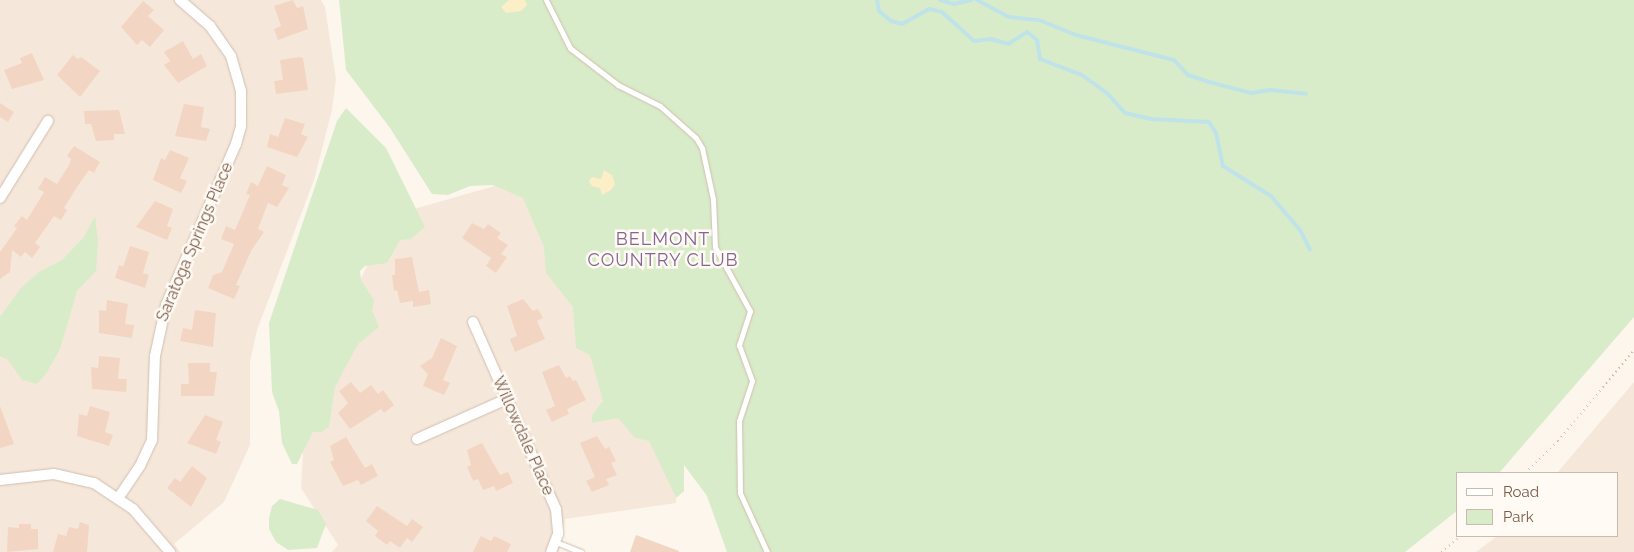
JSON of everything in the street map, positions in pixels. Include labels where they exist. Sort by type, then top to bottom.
[{"type":"street","name":"Saratoga Springs Place","points":[[119,497],[146,456],[152,440],[155,356],[166,305],[236,144],[241,126],[241,91],[231,56],[210,26],[180,0]]},
{"type":"street","points":[[0,198],[48,121]]},
{"type":"street","name":"Willowdale Place","points":[[474,322],[556,509],[554,547]]},
{"type":"street","points":[[417,439],[507,399]]},
{"type":"street","points":[[0,480],[54,474],[94,483],[119,497],[143,518],[170,552]]},
{"type":"lane","points":[[546,0],[570,48],[618,85],[660,106],[699,142],[711,190],[715,246],[750,311],[740,345],[752,381],[740,421],[740,493],[768,552]]},
{"type":"lane","points":[[554,547],[581,552]]},
{"type":"path","points":[[1526,472],[1558,441],[1634,350]]},
{"type":"path","points":[[1441,552],[1460,537]]},
{"type":"shaded area","points":[[0,0],[321,0],[325,7],[336,79],[332,110],[314,180],[257,330],[250,362],[250,445],[224,502],[174,544],[180,552],[0,552]]},
{"type":"shaded area","points":[[529,176],[676,498],[676,503],[565,519],[559,552],[332,552],[338,545],[301,488],[307,385],[393,215]]},
{"type":"shaded area","points":[[1634,382],[1634,552],[1476,552],[1496,537],[1619,537],[1619,472],[1558,472]]},
{"type":"green space","points":[[339,0],[1634,0],[1634,317],[1500,472],[1456,472],[1456,512],[1405,552],[727,552],[707,496],[684,465],[684,491],[676,498],[649,441],[635,438],[618,418],[592,423],[592,415],[603,401],[590,355],[576,348],[573,307],[546,273],[544,247],[523,198],[493,185],[470,186],[448,195],[432,194],[390,128],[346,70]]},
{"type":"green space","points":[[346,108],[386,148],[425,227],[411,239],[400,240],[387,263],[365,266],[360,271],[361,280],[374,300],[372,310],[379,327],[358,344],[335,387],[329,427],[321,432],[313,432],[297,464],[292,464],[282,443],[279,411],[272,392],[269,323],[337,121]]},
{"type":"green space","points":[[95,216],[98,242],[96,271],[77,291],[60,349],[46,374],[37,384],[22,380],[8,360],[0,356],[0,317],[21,288],[39,272],[62,260],[84,237]]},
{"type":"green space","points":[[280,499],[318,510],[326,524],[317,548],[288,550],[276,542],[269,529],[269,518],[272,506]]},
{"type":"sand","points":[[509,0],[525,0],[527,5],[521,11],[506,13],[501,7]]},
{"type":"sand","points":[[604,170],[612,175],[615,184],[611,190],[602,195],[600,188],[592,186],[589,181],[592,177],[601,179]]},
{"type":"building","points":[[293,0],[297,8],[303,6],[308,29],[278,40],[274,29],[281,26],[274,6]]},
{"type":"building","points":[[143,1],[154,10],[148,16],[164,30],[150,47],[142,40],[137,45],[121,27]]},
{"type":"building","points":[[183,41],[193,59],[201,54],[207,66],[178,83],[164,65],[170,61],[164,52]]},
{"type":"building","points":[[32,53],[44,80],[12,89],[4,70],[22,63],[20,58]]},
{"type":"building","points":[[73,55],[78,59],[81,57],[100,71],[80,97],[57,75]]},
{"type":"building","points":[[303,58],[308,90],[276,94],[274,81],[283,80],[280,60]]},
{"type":"building","points":[[0,103],[14,112],[8,122],[0,117]]},
{"type":"building","points":[[184,104],[204,107],[201,127],[210,129],[206,141],[175,136]]},
{"type":"building","points":[[119,110],[125,134],[114,134],[114,140],[96,141],[91,124],[85,124],[84,111]]},
{"type":"building","points":[[285,118],[305,124],[301,134],[308,137],[297,157],[267,147],[270,134],[278,137]]},
{"type":"building","points":[[74,146],[100,162],[94,173],[89,170],[77,187],[64,208],[67,210],[61,220],[54,216],[35,243],[40,247],[32,258],[25,252],[21,257],[12,250],[10,272],[0,279],[0,252],[17,228],[14,226],[22,216],[27,220],[44,192],[38,189],[45,177],[57,184],[69,165],[71,159],[67,156]]},
{"type":"building","points":[[170,150],[189,158],[180,178],[187,181],[181,193],[153,180],[161,158],[165,160]]},
{"type":"building","points":[[267,166],[286,175],[282,185],[289,188],[277,207],[268,203],[258,229],[264,232],[251,251],[236,285],[240,286],[234,299],[208,288],[213,275],[222,272],[234,244],[221,239],[226,226],[235,230],[250,195],[246,194],[251,182],[258,186]]},
{"type":"building","points":[[155,201],[173,209],[167,226],[172,228],[167,240],[136,227]]},
{"type":"building","points":[[472,223],[484,229],[488,224],[501,233],[497,238],[508,245],[501,254],[507,257],[496,273],[486,266],[491,258],[462,238]]},
{"type":"building","points":[[130,246],[149,252],[143,273],[149,275],[145,288],[115,278],[119,265],[123,267]]},
{"type":"building","points":[[412,257],[419,292],[429,290],[431,304],[413,307],[413,301],[400,303],[397,290],[394,291],[392,275],[395,275],[395,259]]},
{"type":"building","points":[[523,299],[533,311],[538,309],[543,318],[537,321],[545,339],[515,352],[510,339],[517,336],[507,306]]},
{"type":"building","points":[[107,300],[128,304],[125,324],[134,325],[132,338],[99,333],[99,310],[106,311]]},
{"type":"building","points":[[195,310],[216,313],[213,347],[180,341],[183,328],[192,330]]},
{"type":"building","points":[[441,338],[457,346],[443,380],[450,383],[444,395],[423,386],[428,374],[420,366],[432,358]]},
{"type":"building","points":[[99,356],[120,358],[118,379],[127,379],[126,392],[92,389],[91,367],[98,368]]},
{"type":"building","points":[[188,363],[210,363],[210,372],[217,372],[214,396],[181,396],[181,384],[189,384]]},
{"type":"building","points":[[559,365],[566,378],[570,376],[573,381],[576,380],[586,400],[567,409],[569,414],[552,422],[546,410],[555,406],[542,372]]},
{"type":"building","points":[[351,382],[360,393],[371,385],[378,394],[383,390],[394,405],[384,413],[381,409],[350,429],[338,413],[348,403],[339,391]]},
{"type":"building","points":[[0,406],[14,444],[0,448]]},
{"type":"building","points":[[90,406],[110,412],[105,432],[113,435],[109,446],[77,436],[79,414],[87,416]]},
{"type":"building","points":[[205,415],[223,422],[216,440],[221,442],[216,454],[187,443]]},
{"type":"building","points":[[597,436],[605,449],[609,447],[616,461],[611,463],[617,475],[606,479],[609,485],[592,492],[586,481],[595,477],[580,443]]},
{"type":"building","points":[[346,437],[365,468],[372,464],[378,476],[361,485],[358,480],[343,486],[330,462],[334,460],[330,446]]},
{"type":"building","points":[[482,443],[500,475],[508,472],[513,483],[496,491],[494,486],[483,490],[478,479],[473,481],[467,467],[471,465],[467,450]]},
{"type":"building","points":[[192,466],[207,478],[191,507],[167,488],[175,478],[180,482]]},
{"type":"building","points":[[377,506],[407,526],[412,519],[423,527],[412,542],[407,538],[400,548],[390,541],[387,545],[375,536],[378,531],[366,521]]},
{"type":"building","points":[[80,522],[89,525],[87,552],[53,552],[58,534],[66,536],[69,527],[78,529]]},
{"type":"building","points":[[19,524],[31,524],[31,529],[38,529],[38,549],[7,552],[8,527],[19,528]]},
{"type":"building","points":[[636,535],[679,551],[679,552],[630,552]]},
{"type":"building","points":[[481,536],[491,541],[494,536],[511,544],[507,552],[473,552]]},
{"type":"waterway","points":[[877,0],[879,11],[891,21],[902,24],[929,9],[942,12],[974,41],[991,39],[1008,44],[1027,32],[1037,40],[1040,59],[1082,75],[1107,93],[1125,113],[1151,119],[1209,122],[1216,133],[1223,166],[1271,196],[1300,230],[1310,250]]},
{"type":"waterway","points":[[940,0],[954,4],[972,0]]},
{"type":"waterway","points":[[977,0],[1009,17],[1039,20],[1076,35],[1174,60],[1188,75],[1209,82],[1251,93],[1270,90],[1306,94]]},
{"type":"district","name":"BELMONT COUNTRY CLUB","points":[[663,250]]}]
